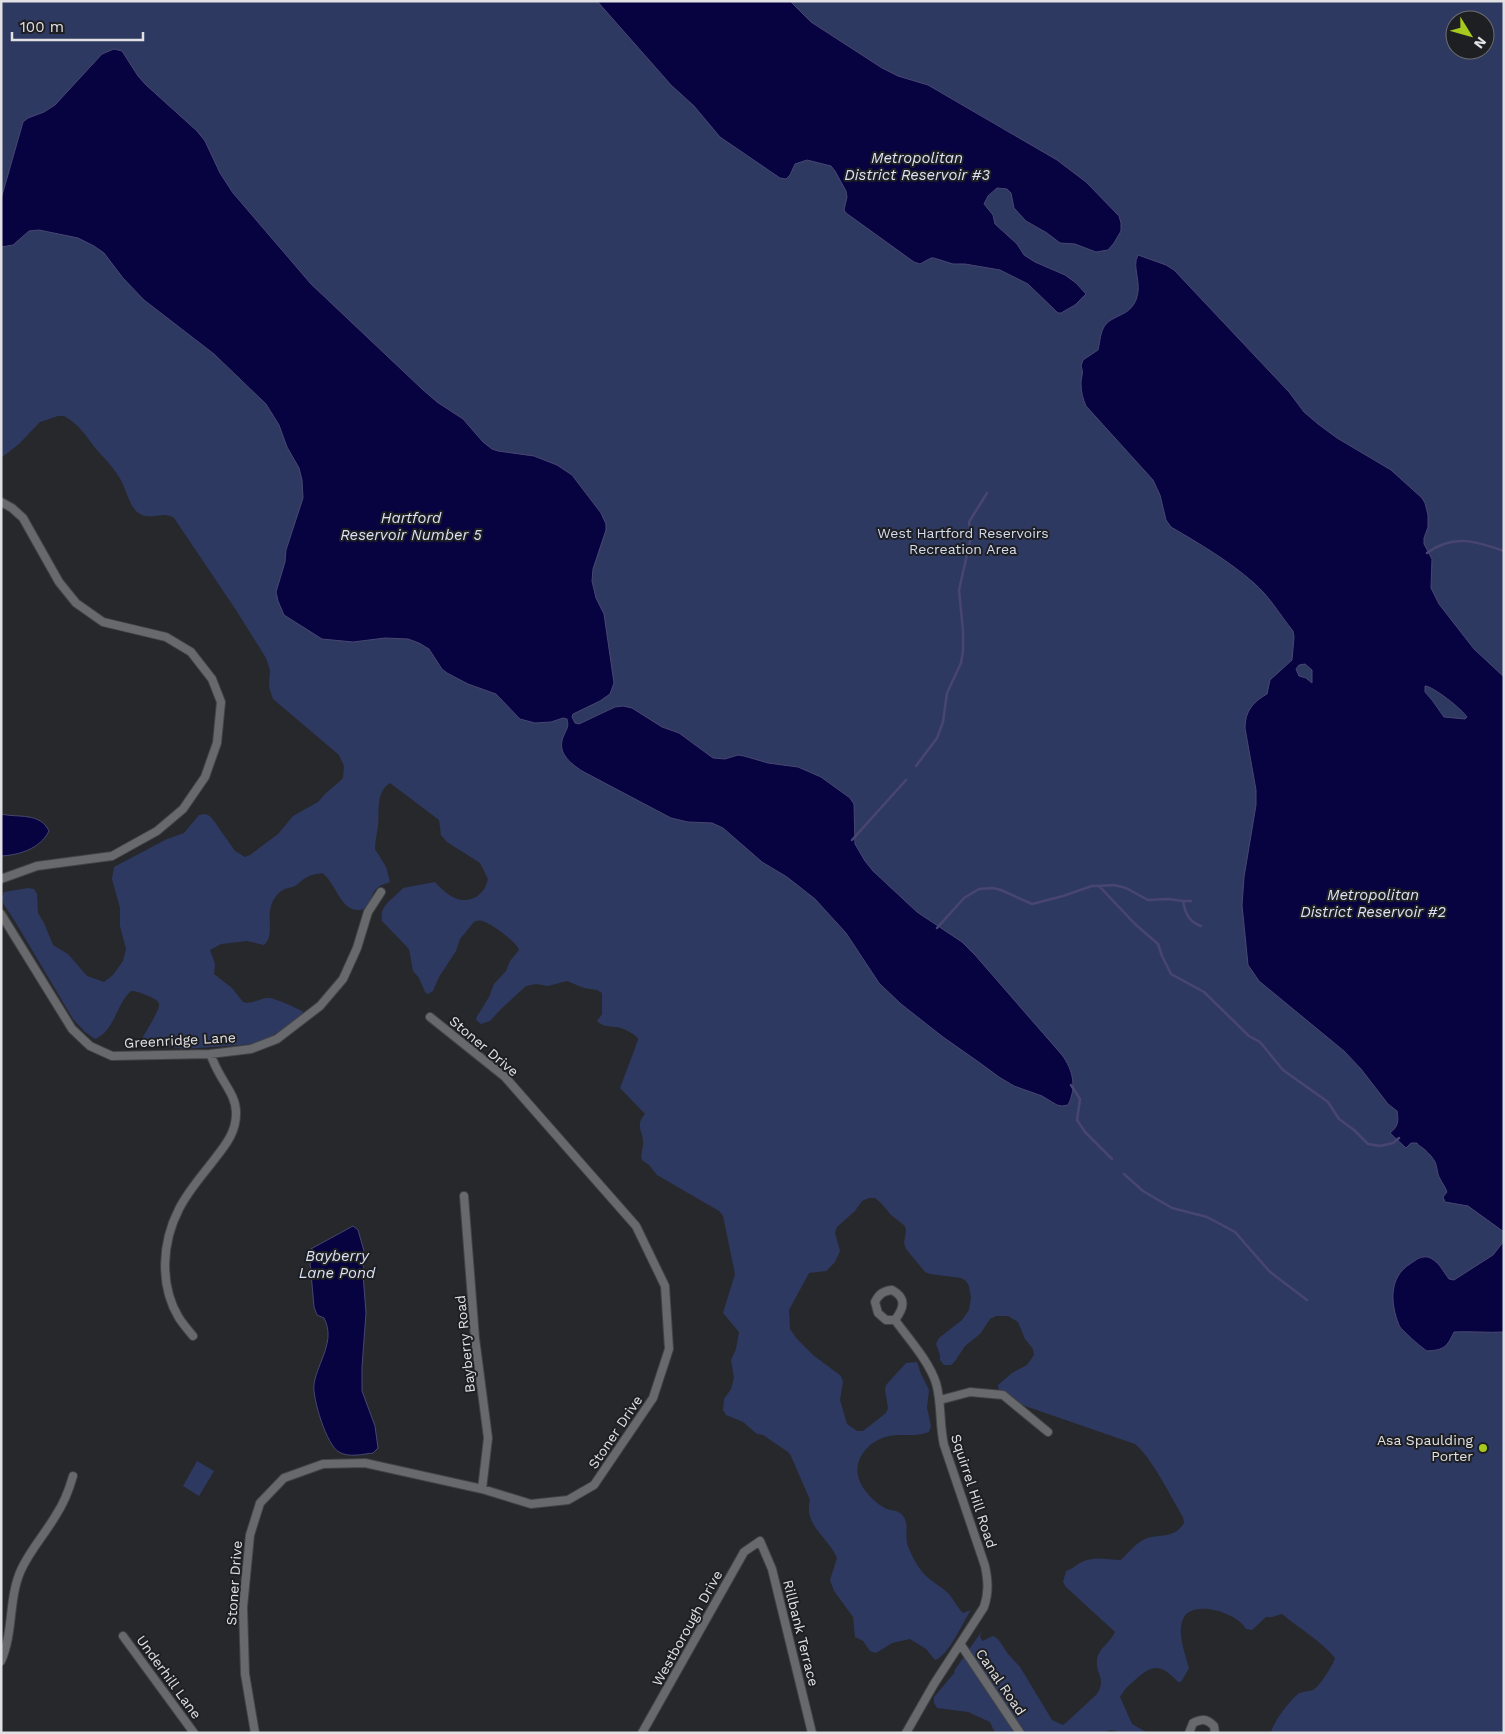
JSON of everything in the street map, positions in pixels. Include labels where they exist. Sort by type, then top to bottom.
[{"type":"street","points":[[1,502],[12,508],[23,518],[59,582],[76,603],[103,622],[166,637],[190,652],[212,679],[221,702],[217,743],[205,777],[183,809],[157,832],[112,856],[37,866],[1,879]]},
{"type":"street","name":"Greenridge Lane","points":[[1,914],[72,1030],[90,1046],[112,1056],[210,1054],[251,1049],[277,1038],[320,1006],[343,979],[357,948],[368,912],[381,892]]},
{"type":"street","name":"Stoner Drive","points":[[255,1733],[244,1674],[243,1607],[250,1535],[260,1503],[284,1478],[323,1464],[365,1463],[482,1489],[531,1504],[568,1500],[594,1485],[653,1398],[669,1349],[665,1286],[636,1226],[505,1077],[430,1017]]},
{"type":"street","points":[[193,1336],[178,1317],[168,1292],[165,1260],[172,1222],[179,1208],[193,1186],[226,1144],[236,1123],[235,1103],[210,1054]]},
{"type":"street","name":"Bayberry Road","points":[[464,1196],[475,1338],[488,1438],[482,1489]]},
{"type":"street","name":"Squirrel Hill Road","points":[[895,1320],[917,1349],[935,1381],[940,1400],[943,1439],[985,1566],[989,1586],[984,1607],[934,1684],[906,1733]]},
{"type":"street","points":[[940,1400],[970,1392],[1003,1394],[1048,1432]]},
{"type":"street","points":[[1,1661],[21,1570],[66,1499],[74,1476]]},
{"type":"street","name":"Westborough Drive","points":[[642,1733],[744,1552],[760,1541]]},
{"type":"street","name":"Rillbank Terrace","points":[[760,1541],[772,1569],[812,1733]]},
{"type":"street","name":"Underhill Lane","points":[[123,1636],[194,1733]]},
{"type":"street","name":"Canal Road","points":[[961,1645],[1020,1733]]},
{"type":"street","points":[[1189,1733],[1193,1723],[1201,1719],[1208,1720],[1214,1726],[1215,1733]]},
{"type":"green space","name":"West Hartford Reservoirs Recreation Area","points":[[1,1],[1504,1],[1504,1733],[1271,1733],[1278,1718],[1294,1697],[1316,1688],[1335,1658],[1316,1640],[1282,1614],[1266,1617],[1252,1630],[1246,1629],[1241,1623],[1225,1613],[1205,1609],[1196,1609],[1188,1613],[1181,1625],[1181,1637],[1189,1668],[1181,1682],[1178,1682],[1165,1671],[1155,1668],[1150,1669],[1129,1685],[1120,1697],[1132,1724],[1148,1733],[1119,1733],[1111,1730],[1103,1733],[995,1733],[990,1722],[968,1712],[937,1708],[934,1703],[934,1697],[955,1672],[982,1631],[980,1636],[982,1641],[993,1636],[998,1639],[1020,1667],[1052,1720],[1063,1725],[1097,1694],[1101,1684],[1097,1664],[1098,1655],[1115,1632],[1066,1587],[1063,1582],[1066,1571],[1090,1559],[1121,1560],[1132,1548],[1145,1539],[1171,1534],[1184,1523],[1183,1517],[1161,1478],[1135,1444],[1025,1406],[999,1391],[998,1385],[1012,1373],[1027,1365],[1034,1355],[1033,1349],[1025,1339],[1018,1322],[1008,1316],[996,1316],[990,1319],[980,1334],[965,1346],[951,1365],[944,1365],[940,1360],[936,1344],[939,1338],[962,1320],[969,1310],[971,1298],[969,1286],[961,1278],[925,1272],[906,1249],[904,1243],[905,1226],[891,1215],[875,1198],[862,1201],[855,1211],[837,1227],[835,1233],[840,1251],[835,1262],[826,1271],[809,1273],[789,1310],[790,1329],[813,1355],[841,1376],[843,1382],[840,1400],[847,1424],[857,1431],[863,1431],[886,1413],[888,1408],[886,1385],[906,1363],[917,1362],[929,1390],[927,1408],[931,1426],[929,1432],[879,1439],[868,1447],[860,1458],[857,1467],[858,1477],[864,1489],[874,1500],[884,1508],[898,1512],[903,1516],[906,1523],[908,1546],[922,1572],[949,1594],[963,1613],[971,1610],[945,1652],[935,1660],[926,1649],[910,1639],[892,1643],[876,1653],[870,1651],[863,1641],[855,1637],[853,1617],[834,1591],[830,1580],[837,1558],[813,1524],[809,1509],[810,1500],[791,1456],[763,1435],[757,1434],[743,1422],[726,1415],[723,1410],[724,1399],[731,1389],[734,1378],[731,1360],[736,1349],[739,1332],[723,1313],[735,1274],[723,1216],[719,1211],[657,1175],[642,1160],[643,1140],[640,1122],[645,1114],[620,1088],[638,1038],[625,1030],[599,1023],[597,1021],[602,1014],[602,993],[567,981],[548,986],[536,984],[526,986],[490,1021],[481,1024],[477,1021],[476,1018],[489,997],[494,984],[506,971],[510,961],[519,950],[514,942],[486,922],[474,922],[460,939],[456,951],[439,977],[433,991],[428,994],[425,992],[419,978],[413,971],[409,949],[382,921],[385,906],[403,888],[435,882],[452,897],[468,900],[481,893],[488,879],[480,863],[447,842],[441,835],[439,820],[390,783],[385,787],[380,797],[375,849],[386,867],[390,882],[376,889],[366,907],[360,910],[348,906],[343,902],[327,877],[322,873],[313,875],[295,886],[285,889],[274,899],[270,913],[270,934],[264,945],[247,941],[221,944],[210,950],[215,964],[214,974],[232,988],[243,1002],[270,998],[303,1012],[301,1015],[282,1030],[254,1044],[184,1049],[156,1044],[144,1045],[141,1040],[155,1016],[159,1004],[152,997],[131,991],[102,1035],[95,1039],[85,1032],[73,1019],[3,903],[2,897],[4,892],[28,888],[34,889],[37,894],[38,913],[53,945],[68,954],[87,976],[104,982],[113,975],[123,961],[126,949],[120,926],[120,908],[112,879],[114,867],[167,839],[184,833],[199,815],[205,814],[210,816],[235,851],[245,857],[250,855],[278,834],[293,816],[318,802],[343,778],[344,766],[339,755],[273,699],[269,687],[270,670],[266,658],[174,518],[165,515],[145,516],[135,510],[122,482],[110,465],[82,431],[64,416],[40,422],[19,444],[1,458]]},
{"type":"green space","points":[[197,1461],[214,1471],[199,1496],[183,1486]]},
{"type":"water","name":"Metropolitan District Reservoir #3","points":[[597,1],[790,1],[811,22],[882,68],[898,76],[928,85],[1057,160],[1086,182],[1119,216],[1121,231],[1108,250],[1096,252],[1075,244],[1060,243],[1026,221],[1014,208],[1011,193],[1007,189],[997,188],[988,196],[984,204],[993,215],[995,224],[1017,244],[1024,255],[1065,275],[1086,294],[1075,305],[1061,313],[1058,313],[1028,284],[1000,270],[965,264],[953,264],[934,258],[920,264],[914,262],[846,213],[844,210],[847,197],[846,191],[831,166],[807,160],[795,164],[786,179],[780,178],[720,137],[694,106],[671,85]]},
{"type":"water","name":"Hartford Reservoir Number 5","points":[[114,49],[122,51],[146,85],[197,131],[205,141],[220,173],[233,193],[311,284],[422,389],[437,402],[463,419],[483,442],[498,451],[534,456],[557,465],[572,475],[601,513],[606,524],[606,530],[593,569],[592,581],[596,598],[604,614],[614,683],[610,694],[573,714],[572,717],[575,723],[579,724],[615,707],[632,708],[662,727],[679,733],[713,758],[725,759],[738,755],[768,763],[798,767],[821,777],[850,798],[854,804],[855,844],[865,861],[873,871],[917,912],[962,942],[1062,1055],[1069,1067],[1073,1085],[1068,1105],[1057,1105],[1042,1096],[1014,1086],[999,1077],[901,1004],[879,983],[846,933],[815,899],[787,877],[762,862],[723,828],[712,823],[688,822],[671,818],[577,768],[565,756],[562,747],[562,741],[568,726],[567,719],[535,723],[520,719],[496,694],[468,684],[447,673],[442,669],[429,649],[419,643],[408,639],[385,638],[353,642],[322,639],[284,615],[276,592],[285,562],[286,550],[303,498],[302,480],[299,468],[287,447],[279,425],[266,404],[214,354],[144,300],[123,278],[104,253],[94,246],[78,238],[39,230],[29,231],[13,245],[1,247],[1,199],[23,122],[55,105],[102,54]]},
{"type":"water","name":"Metropolitan District Reservoir #2","points":[[1138,255],[1166,265],[1174,270],[1289,392],[1304,412],[1337,438],[1391,470],[1422,498],[1428,515],[1428,527],[1424,544],[1432,559],[1431,588],[1439,604],[1474,649],[1504,677],[1504,1232],[1468,1206],[1445,1202],[1443,1197],[1447,1192],[1432,1158],[1417,1143],[1411,1143],[1406,1148],[1390,1133],[1397,1124],[1397,1111],[1388,1104],[1361,1069],[1344,1051],[1259,981],[1248,965],[1242,905],[1244,877],[1256,805],[1256,790],[1245,722],[1251,708],[1267,694],[1270,680],[1292,660],[1294,637],[1293,631],[1260,588],[1224,560],[1171,527],[1166,520],[1160,495],[1153,480],[1086,406],[1081,387],[1081,366],[1083,360],[1098,350],[1101,333],[1106,324],[1130,309],[1136,300],[1138,287],[1136,260]],"holes":[[[1305,664],[1312,670],[1312,683],[1306,678],[1299,676],[1296,669],[1299,665]],[[1425,686],[1448,699],[1467,717],[1465,719],[1444,717],[1425,692]]]},
{"type":"water","points":[[1,814],[34,818],[45,825],[49,831],[35,847],[15,854],[1,856]]},
{"type":"water","name":"Bayberry Lane Pond","points":[[353,1226],[358,1230],[364,1251],[363,1274],[366,1313],[362,1391],[375,1426],[378,1448],[373,1453],[360,1455],[343,1454],[334,1448],[325,1432],[315,1400],[314,1384],[325,1351],[328,1335],[324,1318],[317,1315],[314,1307],[309,1250]]},
{"type":"water","points":[[1504,1241],[1504,1332],[1454,1332],[1444,1347],[1427,1351],[1400,1327],[1394,1308],[1393,1291],[1398,1276],[1403,1269],[1418,1259],[1428,1257],[1438,1263],[1449,1279],[1454,1280],[1493,1255]]},
{"type":"waterway","points":[[916,766],[937,738],[943,722],[947,693],[961,663],[963,631],[959,590],[971,537],[969,522],[987,493]]},
{"type":"waterway","points":[[1427,553],[1446,543],[1455,541],[1484,544],[1504,551]]},
{"type":"waterway","points":[[852,840],[906,780]]},
{"type":"waterway","points":[[1099,886],[1114,885],[1126,888],[1148,900],[1168,899],[1183,901],[1188,916],[1193,922],[1201,926]]},
{"type":"waterway","points":[[937,928],[964,898],[979,889],[993,888],[1001,890],[1032,904],[1092,886],[1099,886],[1135,924],[1158,944],[1171,974],[1204,992],[1249,1036],[1260,1042],[1283,1070],[1328,1102],[1339,1119],[1368,1144],[1380,1146],[1393,1143],[1399,1138]]},
{"type":"waterway","points":[[1183,901],[1191,901]]},
{"type":"waterway","points":[[1071,1085],[1080,1099],[1077,1120],[1085,1132],[1112,1159]]},
{"type":"waterway","points":[[1124,1174],[1143,1191],[1172,1208],[1207,1217],[1235,1232],[1270,1272],[1307,1300]]},
{"type":"place","name":"Asa Spaulding Porter","points":[[1483,1448]]}]
